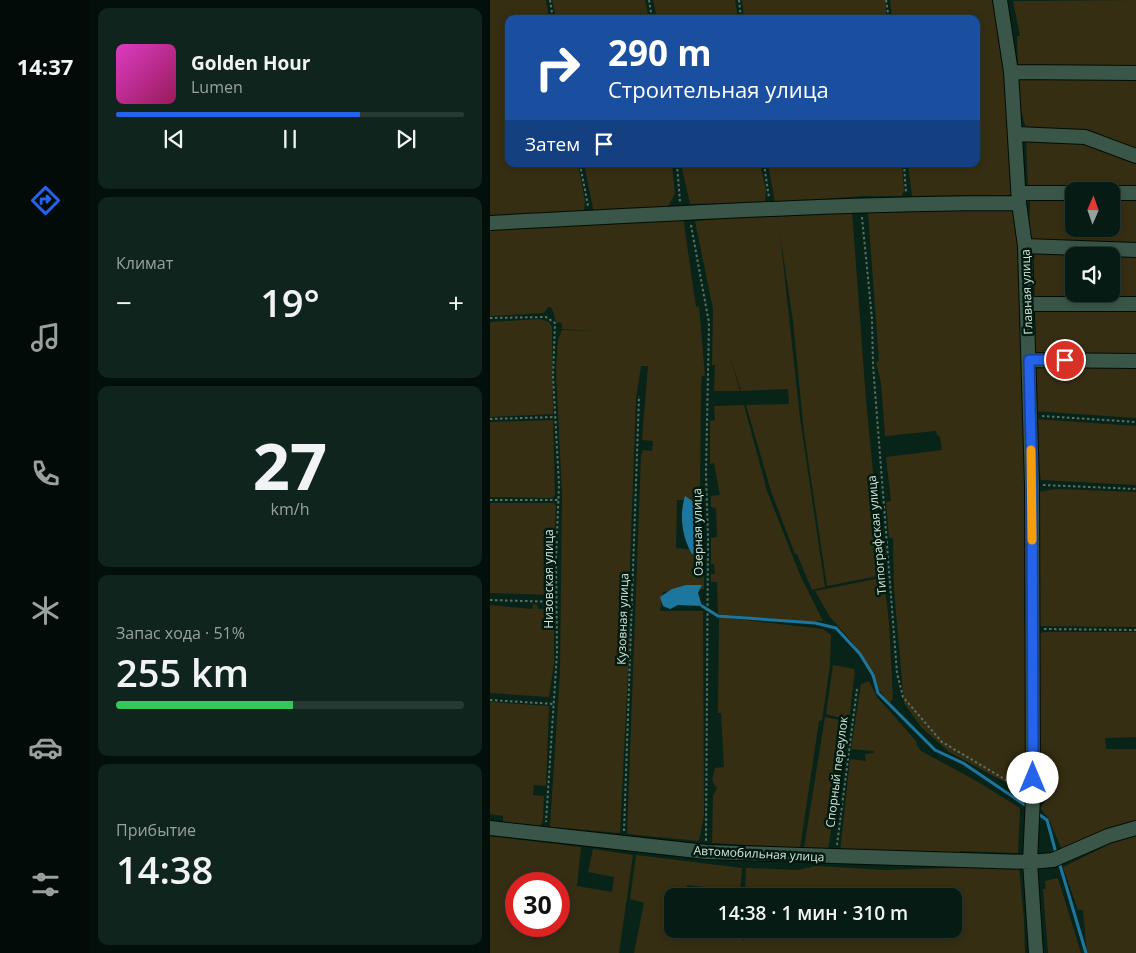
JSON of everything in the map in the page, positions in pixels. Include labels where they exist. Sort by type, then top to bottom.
[{"type":"street","name":"Главная улица","points":[[1000,0],[1011,72],[1025,246],[1032,485],[1033,797],[1030,862],[1036,953]]},
{"type":"street","points":[[1011,72],[1136,73]]},
{"type":"street","points":[[1016,134],[1086,137],[1136,156]]},
{"type":"street","points":[[490,223],[685,212],[771,210],[1020,198],[1065,194]]},
{"type":"street","points":[[1120,194],[1136,194]]},
{"type":"street","points":[[1025,246],[1136,250]]},
{"type":"street","points":[[1027,304],[1136,304]]},
{"type":"street","points":[[1029,360],[1136,361]]},
{"type":"street","name":"Автомобильная улица","points":[[490,828],[706,852],[836,858],[1030,862],[1054,860],[1108,836],[1136,828]]},
{"type":"path","points":[[550,0],[552,15]]},
{"type":"path","points":[[649,0],[651,15]]},
{"type":"path","points":[[739,0],[741,15]]},
{"type":"path","points":[[886,0],[888,15]]},
{"type":"path","points":[[581,167],[590,217]]},
{"type":"path","name":"Озерная улица","points":[[678,167],[685,212],[709,323],[706,472],[708,538],[706,852]]},
{"type":"path","points":[[764,167],[771,210]]},
{"type":"path","points":[[904,167],[907,203]]},
{"type":"path","name":"Типографская улица","points":[[861,205],[872,319],[874,375],[896,654],[903,697],[942,742],[1033,797]]},
{"type":"path","name":"Низовская улица","points":[[490,318],[546,317],[555,323],[555,417],[558,500],[557,653],[545,834]]},
{"type":"path","name":"Кузовная улица","points":[[624,844],[639,396]]},
{"type":"path","points":[[1030,415],[1136,422]]},
{"type":"path","points":[[490,419],[555,417]]},
{"type":"path","points":[[1032,485],[1136,489]]},
{"type":"path","points":[[490,500],[558,500]]},
{"type":"path","points":[[490,600],[557,602]]},
{"type":"path","points":[[1032,629],[1136,630]]},
{"type":"path","name":"Спорный переулок","points":[[836,858],[857,689]]},
{"type":"path","points":[[490,700],[554,704]]},
{"type":"shaded area","points":[[490,0],[546,0],[548,15],[505,15],[505,167],[579,167],[585,201],[584,212],[490,219]]},
{"type":"shaded area","points":[[552,0],[645,0],[648,15],[555,15]]},
{"type":"shaded area","points":[[653,0],[735,0],[737,15],[656,15]]},
{"type":"shaded area","points":[[742,0],[885,0],[887,15],[744,15]]},
{"type":"shaded area","points":[[890,0],[995,0],[1005,70],[1012,195],[912,196],[908,167],[980,167],[980,15],[892,15]]},
{"type":"shaded area","points":[[1136,0],[1136,70],[1018,69],[1017,36],[1020,36],[1013,1]]},
{"type":"shaded area","points":[[1020,76],[1136,77],[1136,154],[1026,128],[1018,95]]},
{"type":"shaded area","points":[[1083,139],[1121,156],[1121,159],[1122,156],[1136,161],[1136,191],[1120,191],[1120,182],[1065,182],[1065,190],[1028,190],[1026,140]]},
{"type":"shaded area","points":[[585,167],[672,167],[675,194],[668,206],[594,213]]},
{"type":"shaded area","points":[[682,167],[761,167],[766,190],[765,203],[690,204]]},
{"type":"shaded area","points":[[769,167],[902,167],[904,191],[902,196],[861,196],[775,203]]},
{"type":"shaded area","points":[[1065,196],[1065,238],[1120,238],[1120,196],[1136,196],[1136,246],[1029,241],[1030,201],[1032,197]]},
{"type":"shaded area","points":[[871,209],[1016,209],[1027,495],[1024,605],[1026,660],[1025,793],[949,752],[921,727],[904,703],[894,590],[893,538],[889,538],[886,502],[891,501],[886,457],[942,450],[940,437],[936,431],[885,436],[881,383],[876,362],[879,361],[868,213]]},
{"type":"shaded area","points":[[852,211],[866,400],[883,575],[827,586],[804,432],[793,321],[780,234],[800,418],[825,587],[812,590],[797,554],[795,554],[771,491],[746,405],[789,404],[788,389],[741,391],[728,351],[740,391],[714,391],[715,365],[712,365],[713,309],[695,221],[777,214]]},
{"type":"shaded area","points":[[683,217],[696,307],[699,306],[705,376],[702,376],[701,389],[700,500],[677,500],[676,548],[704,551],[704,589],[663,592],[660,611],[703,611],[704,816],[699,841],[627,834],[641,456],[643,450],[652,451],[653,441],[642,440],[648,366],[641,366],[636,399],[629,590],[630,631],[620,833],[550,827],[560,672],[562,495],[556,370],[558,340],[562,330],[594,331],[562,329],[562,323],[556,322],[552,308],[548,307],[544,313],[490,316],[490,227]]},
{"type":"shaded area","points":[[1030,251],[1065,252],[1065,299],[1032,297]]},
{"type":"shaded area","points":[[1120,253],[1136,253],[1136,302],[1120,301]]},
{"type":"shaded area","points":[[1136,308],[1136,357],[1032,353],[1031,309]]},
{"type":"shaded area","points":[[540,319],[549,322],[552,327],[553,414],[490,417],[490,322]]},
{"type":"shaded area","points":[[1035,363],[1136,365],[1136,418],[1034,411]]},
{"type":"shaded area","points":[[744,405],[767,491],[800,575],[823,621],[799,621],[718,614],[717,582],[711,582],[711,574],[715,574],[714,564],[711,564],[711,538],[717,537],[716,508],[711,507],[711,496],[720,495],[714,463],[710,464],[710,421],[715,420],[714,406]]},
{"type":"shaded area","points":[[1035,419],[1136,426],[1136,485],[1041,480],[1035,443]]},
{"type":"shaded area","points":[[553,420],[555,496],[551,498],[490,497],[490,422]]},
{"type":"shaded area","points":[[1057,489],[1136,492],[1136,627],[1036,626],[1038,492]]},
{"type":"shaded area","points":[[490,503],[554,503],[556,506],[551,595],[490,593]]},
{"type":"shaded area","points":[[884,579],[889,623],[893,698],[890,703],[879,690],[873,675],[852,642],[830,617],[815,591]]},
{"type":"shaded area","points":[[533,604],[537,605],[538,609],[552,609],[554,614],[554,663],[549,697],[490,693],[490,605],[532,609]]},
{"type":"shaded area","points":[[719,617],[823,629],[831,635],[830,665],[822,720],[819,721],[800,848],[712,843],[713,796],[717,788],[713,783],[713,776],[715,768],[724,767],[721,713],[718,713]]},
{"type":"shaded area","points":[[1044,632],[1136,632],[1136,737],[1105,738],[1106,749],[1136,749],[1136,820],[1080,840],[1062,850],[1049,819],[1040,808],[1050,796],[1038,796],[1036,776],[1045,775],[1039,752],[1036,635]]},
{"type":"shaded area","points":[[833,665],[855,669],[849,720],[826,714]]},
{"type":"shaded area","points":[[869,681],[877,697],[917,742],[916,744],[921,751],[973,779],[1020,808],[1018,853],[960,851],[960,853],[940,854],[940,851],[927,851],[926,854],[840,853],[850,759],[866,761],[865,754],[874,753],[874,751],[851,749],[861,684]]},
{"type":"shaded area","points":[[490,702],[549,706],[546,786],[534,785],[533,795],[544,796],[543,819],[540,827],[503,822],[503,816],[490,814]]},
{"type":"shaded area","points":[[825,717],[849,722],[828,849],[804,848]]},
{"type":"shaded area","points":[[490,836],[581,847],[577,886],[612,892],[614,877],[588,872],[593,849],[633,855],[619,953],[490,953]]},
{"type":"shaded area","points":[[1136,836],[1136,953],[1087,953],[1083,910],[1078,910],[1063,867],[1112,843]]},
{"type":"shaded area","points":[[636,855],[742,868],[740,888],[714,888],[687,885],[686,888],[664,888],[664,938],[741,938],[744,941],[744,938],[962,938],[962,888],[745,888],[746,868],[798,870],[816,866],[885,870],[1019,866],[1025,953],[634,953],[644,903],[630,899]]},
{"type":"shaded area","points":[[1058,878],[1081,953],[1048,953],[1043,889],[1046,889],[1045,881]]},
{"type":"water","points":[[685,496],[700,506],[700,530],[696,541],[700,553],[692,554],[682,526]]},
{"type":"water","points":[[686,585],[702,585],[698,593],[702,606],[678,605],[670,609],[663,606],[660,597],[672,589]]},
{"type":"waterway","points":[[702,606],[718,616],[815,623],[836,628],[860,654],[873,675],[878,693],[935,750],[963,763],[1028,807]]},
{"type":"waterway","points":[[1037,813],[1047,820],[1056,853]]},
{"type":"waterway","points":[[1059,862],[1086,953]]},
{"type":"slow traffic","points":[[1031,450],[1032,540]]},
{"type":"route","points":[[1033,778],[1032,485],[1029,360],[1065,360]]}]
